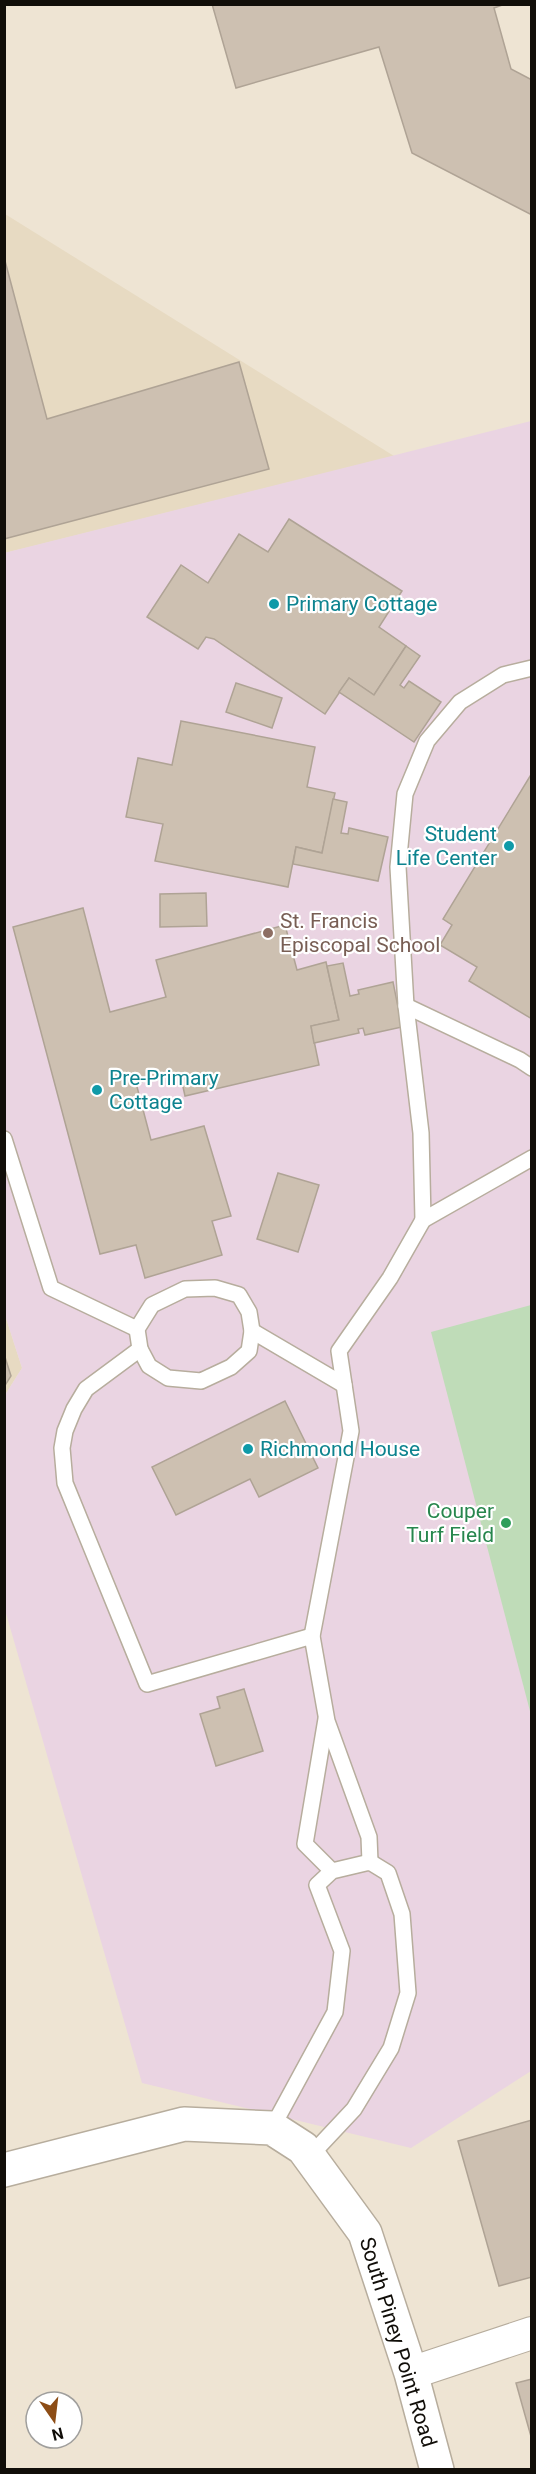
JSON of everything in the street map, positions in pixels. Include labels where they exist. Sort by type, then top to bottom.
[{"type":"street","points":[[4,2170],[184,2124],[272,2128]]},
{"type":"street","name":"South Piney Point Road","points":[[272,2128],[303,2148],[365,2233],[411,2373],[437,2469]]},
{"type":"street","points":[[411,2373],[531,2333]]},
{"type":"lane","points":[[423,1220],[421,1133],[406,1006],[398,867],[405,794],[427,741],[460,702],[503,675],[531,668]]},
{"type":"lane","points":[[406,1006],[520,1060],[531,1068]]},
{"type":"lane","points":[[4,1139],[51,1288],[137,1329]]},
{"type":"lane","points":[[370,1862],[369,1837],[326,1718],[312,1636],[351,1431],[339,1350],[390,1278],[423,1220],[531,1158]]},
{"type":"lane","points":[[215,1288],[239,1295],[249,1312],[252,1331],[249,1351],[231,1367],[201,1381],[168,1378],[149,1366],[140,1348],[137,1329],[152,1305],[185,1289],[215,1288]]},
{"type":"lane","points":[[252,1331],[344,1385]]},
{"type":"lane","points":[[140,1348],[86,1389],[65,1431],[62,1448],[65,1483],[147,1684],[312,1636]]},
{"type":"lane","points":[[326,1718],[305,1844],[332,1871]]},
{"type":"lane","points":[[272,2128],[335,2012],[342,1952],[317,1885],[332,1871],[370,1862],[388,1873],[402,1914],[408,1993],[391,2048],[354,2109],[309,2157]]},
{"type":"shaded area","points":[[5,214],[394,456],[5,553]]},
{"type":"shaded area","name":"St. Francis Episcopal School","points":[[531,421],[531,2071],[411,2148],[142,2083],[5,1610],[5,1395],[22,1368],[4,1312],[4,553]]},
{"type":"shaded area","points":[[4,1312],[22,1368],[5,1395],[4,1395]]},
{"type":"green space","name":"Couper Turf Field","points":[[532,1305],[531,1715],[431,1332]]},
{"type":"building","points":[[212,4],[505,4],[494,8],[511,69],[532,80],[532,215],[412,153],[379,47],[236,88]]},
{"type":"building","points":[[4,257],[47,419],[239,362],[269,469],[4,539]]},
{"type":"building","name":"Primary Cottage","points":[[289,519],[402,591],[379,627],[406,646],[374,695],[349,678],[325,714],[214,639],[206,637],[198,649],[147,617],[181,565],[208,583],[239,534],[268,552]]},
{"type":"building","points":[[406,646],[420,656],[400,685],[404,688],[409,681],[441,702],[414,742],[339,692],[349,678],[374,695]]},
{"type":"building","points":[[236,683],[282,698],[272,728],[226,712]]},
{"type":"building","points":[[181,721],[315,747],[307,787],[335,793],[322,853],[296,847],[288,887],[155,861],[163,824],[126,817],[138,758],[172,765]]},
{"type":"building","name":"Student Life Center","points":[[532,773],[532,1019],[469,981],[477,967],[440,945],[452,925],[443,919]]},
{"type":"building","points":[[333,799],[347,802],[341,833],[348,834],[349,828],[388,837],[378,881],[293,864],[296,847],[322,853]]},
{"type":"building","points":[[206,893],[207,926],[160,927],[160,894]]},
{"type":"building","name":"Pre-Primary Cottage","points":[[83,908],[110,1012],[166,997],[156,960],[285,925],[297,970],[326,962],[339,1020],[311,1026],[319,1065],[185,1096],[180,1073],[136,1083],[151,1140],[204,1126],[231,1216],[212,1221],[222,1255],[145,1278],[136,1245],[100,1254],[13,927]]},
{"type":"building","points":[[343,963],[350,996],[359,994],[358,990],[393,982],[402,1027],[365,1035],[363,1028],[358,1029],[359,1033],[314,1043],[311,1026],[339,1020],[327,966]]},
{"type":"building","points":[[278,1173],[319,1185],[298,1252],[257,1239]]},
{"type":"building","points":[[4,1354],[11,1376],[4,1387]]},
{"type":"building","name":"Richmond House","points":[[285,1401],[318,1468],[259,1497],[250,1479],[176,1515],[152,1467]]},
{"type":"building","points":[[244,1689],[263,1751],[216,1766],[200,1714],[220,1708],[217,1697]]},
{"type":"building","points":[[532,2120],[532,2277],[499,2286],[458,2141]]},
{"type":"building","points":[[532,2379],[532,2440],[516,2383]]},
{"type":"place","name":"Primary Cottage","points":[[274,604]]},
{"type":"place","name":"Student Life Center","points":[[509,846]]},
{"type":"place","name":"St. Francis Episcopal School","points":[[268,933]]},
{"type":"place","name":"Pre-Primary Cottage","points":[[97,1090]]},
{"type":"place","name":"Richmond House","points":[[248,1449]]},
{"type":"place","name":"Couper Turf Field","points":[[506,1523]]}]
